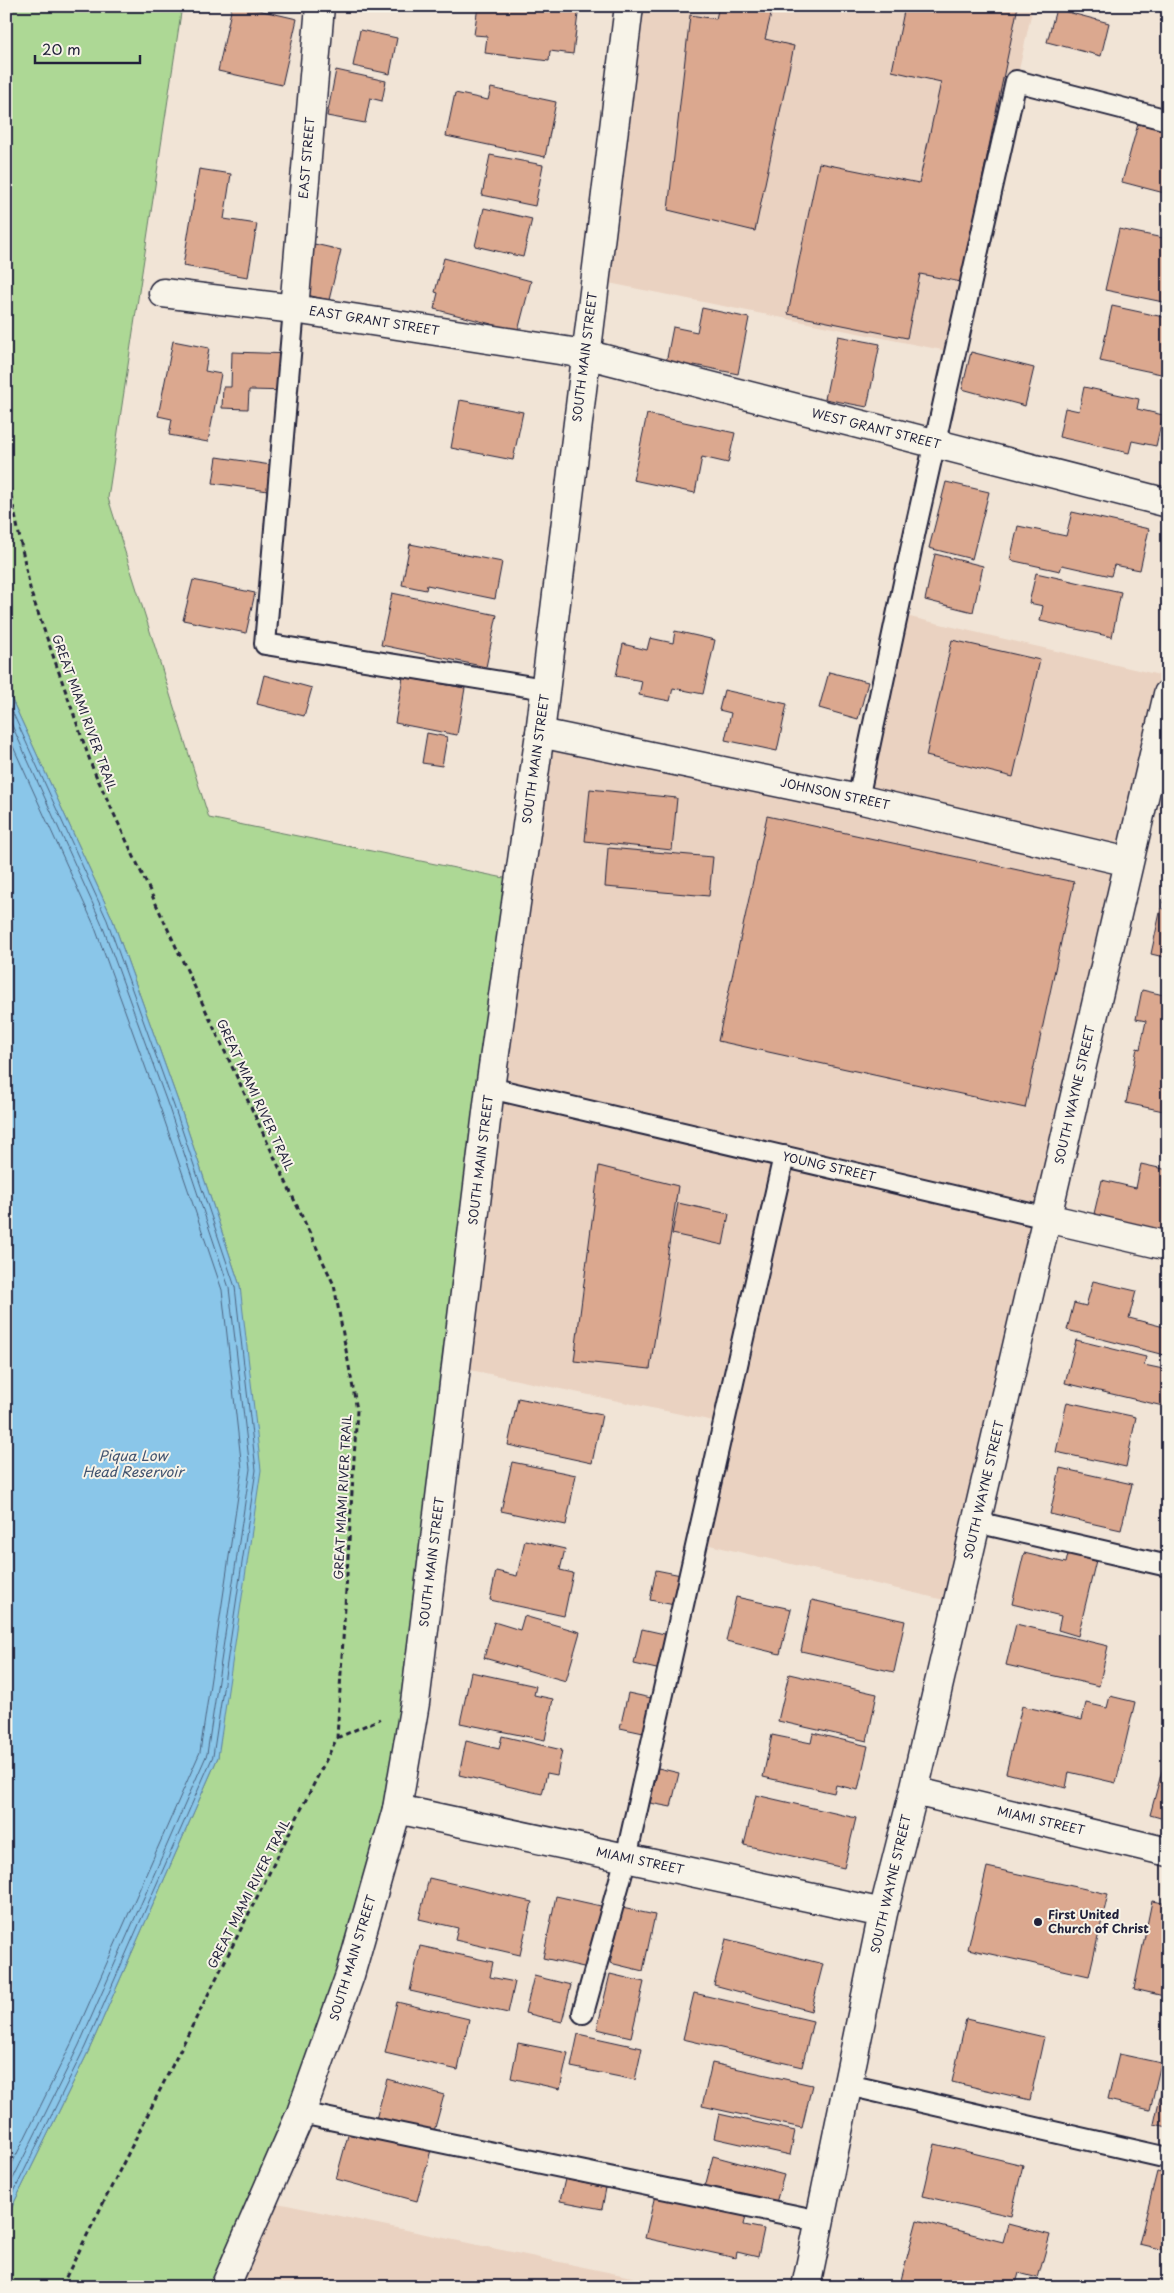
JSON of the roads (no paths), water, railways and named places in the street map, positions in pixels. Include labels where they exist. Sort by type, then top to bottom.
[{"type":"street","name":"EAST STREET","points":[[294,309],[320,6]]},
{"type":"street","name":"SOUTH MAIN STREET","points":[[225,2287],[301,2113],[350,1975],[397,1809],[415,1703],[490,1088],[540,732],[629,6]]},
{"type":"street","name":"EAST GRANT STREET","points":[[162,293],[294,309],[585,354]]},
{"type":"street","name":"WEST GRANT STREET","points":[[585,354],[1168,503]]},
{"type":"street","name":"SOUTH WAYNE STREET","points":[[806,2287],[883,1913],[914,1791],[1168,694]]},
{"type":"street","name":"JOHNSON STREET","points":[[540,732],[858,798],[1129,862]]},
{"type":"street","name":"YOUNG STREET","points":[[1047,1218],[1168,1246]]},
{"type":"street","name":"MIAMI STREET","points":[[914,1791],[1168,1852]]},
{"type":"street","name":"MIAMI STREET","points":[[397,1809],[883,1913]]},
{"type":"lane","points":[[858,798],[1016,81],[1168,120]]},
{"type":"lane","points":[[294,309],[265,644],[545,689]]},
{"type":"lane","name":"YOUNG STREET","points":[[490,1088],[1047,1218]]},
{"type":"lane","points":[[583,2013],[626,1858],[784,1156]]},
{"type":"lane","points":[[976,1522],[1168,1566]]},
{"type":"lane","points":[[848,2085],[1168,2158]]},
{"type":"lane","points":[[301,2113],[820,2221]]},
{"type":"water","name":"Piqua Low Head Reservoir","points":[[6,687],[112,918],[179,1104],[240,1286],[261,1470],[218,1757],[89,2050],[6,2219]]},
{"type":"place","name":"First United Church of Christ","points":[[1038,1922]]}]
